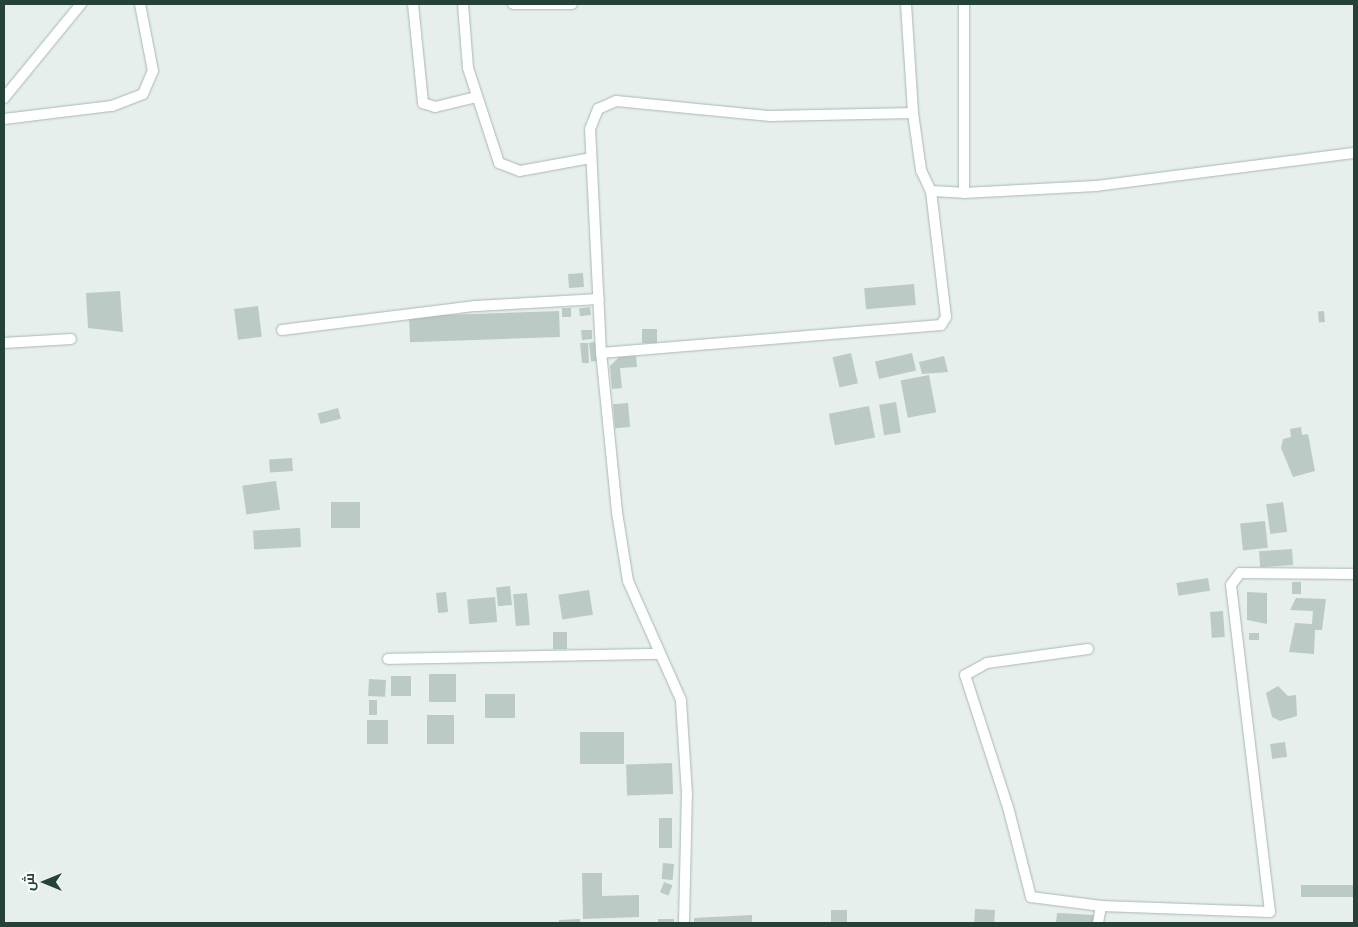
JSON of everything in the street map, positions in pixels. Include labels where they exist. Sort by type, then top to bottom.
[{"type":"street","points":[[4,98],[81,4]]},
{"type":"street","points":[[4,119],[112,106],[143,94],[153,71],[140,4]]},
{"type":"street","points":[[413,4],[423,103],[435,107],[476,97]]},
{"type":"street","points":[[463,4],[463,38],[476,97],[495,157],[507,167],[520,171],[591,158]]},
{"type":"street","points":[[513,4],[572,4]]},
{"type":"street","points":[[601,353],[941,324],[946,317],[931,191],[921,170],[913,113],[906,4]]},
{"type":"street","points":[[964,4],[964,193]]},
{"type":"street","points":[[684,923],[687,794],[681,700],[657,654],[628,581],[601,353],[591,158],[593,117],[603,105],[616,101],[770,116],[913,113]]},
{"type":"street","points":[[931,191],[964,193],[1096,186],[1354,153]]},
{"type":"street","points":[[282,330],[467,307],[599,299]]},
{"type":"street","points":[[4,343],[71,339]]},
{"type":"street","points":[[1088,649],[987,663],[965,675],[1008,807],[1031,897],[1100,906],[1270,912],[1231,585],[1240,573],[1354,574]]},
{"type":"street","points":[[388,659],[657,654]]},
{"type":"street","points":[[1098,923],[1100,906]]},
{"type":"building","points":[[583,273],[584,287],[569,288],[568,274]]},
{"type":"building","points":[[914,284],[916,305],[866,309],[864,288]]},
{"type":"building","points":[[120,291],[123,332],[88,328],[86,293]]},
{"type":"building","points":[[258,306],[262,337],[238,340],[234,309]]},
{"type":"building","points":[[590,307],[591,315],[580,316],[579,308]]},
{"type":"building","points":[[562,308],[571,308],[571,317],[562,317]]},
{"type":"building","points":[[559,311],[560,337],[410,342],[409,316]]},
{"type":"building","points":[[1324,311],[1325,322],[1319,322],[1318,312]]},
{"type":"building","points":[[642,329],[657,329],[657,343],[642,343]]},
{"type":"building","points":[[581,330],[592,330],[592,339],[582,340]]},
{"type":"building","points":[[595,342],[597,361],[591,362],[589,343]]},
{"type":"building","points":[[580,343],[588,343],[589,363],[582,363]]},
{"type":"building","points":[[851,353],[858,383],[839,387],[832,357]]},
{"type":"building","points":[[912,353],[916,371],[879,379],[875,362]]},
{"type":"building","points":[[636,356],[637,367],[620,368],[622,388],[612,389],[610,366],[619,357]]},
{"type":"building","points":[[944,356],[948,372],[922,374],[919,362]]},
{"type":"building","points":[[929,375],[936,412],[908,418],[901,381]]},
{"type":"building","points":[[896,402],[901,433],[884,435],[879,405]]},
{"type":"building","points":[[628,403],[630,427],[615,428],[613,404]]},
{"type":"building","points":[[869,406],[875,437],[835,445],[829,414]]},
{"type":"building","points":[[338,408],[341,419],[321,424],[318,413]]},
{"type":"building","points":[[1301,427],[1302,435],[1308,434],[1315,471],[1293,477],[1281,448],[1283,439],[1291,437],[1290,429]]},
{"type":"building","points":[[292,458],[293,471],[270,473],[269,460]]},
{"type":"building","points":[[276,481],[280,510],[246,514],[242,486]]},
{"type":"building","points":[[331,502],[360,502],[360,528],[331,528]]},
{"type":"building","points":[[1283,502],[1287,532],[1270,534],[1266,504]]},
{"type":"building","points":[[1265,521],[1268,548],[1243,550],[1240,524]]},
{"type":"building","points":[[300,528],[301,547],[254,549],[253,530]]},
{"type":"building","points":[[1292,549],[1293,565],[1260,567],[1259,551]]},
{"type":"building","points":[[1208,578],[1210,591],[1178,596],[1176,583]]},
{"type":"building","points":[[1292,582],[1301,582],[1301,594],[1292,594]]},
{"type":"building","points":[[510,586],[512,605],[498,606],[496,587]]},
{"type":"building","points":[[589,590],[593,615],[562,620],[558,595]]},
{"type":"building","points":[[446,592],[448,612],[438,613],[436,593]]},
{"type":"building","points":[[1247,592],[1267,593],[1267,624],[1247,620]]},
{"type":"building","points":[[527,593],[530,625],[516,626],[513,594]]},
{"type":"building","points":[[495,597],[497,622],[469,624],[467,599]]},
{"type":"building","points":[[1296,598],[1326,599],[1322,630],[1315,630],[1314,654],[1289,652],[1295,623],[1312,624],[1313,611],[1290,610]]},
{"type":"building","points":[[1223,611],[1225,637],[1212,638],[1210,612]]},
{"type":"building","points":[[553,632],[567,632],[567,649],[553,649]]},
{"type":"building","points":[[1249,633],[1259,633],[1259,640],[1249,640]]},
{"type":"building","points":[[429,674],[456,674],[456,702],[429,702]]},
{"type":"building","points":[[391,676],[411,676],[411,696],[391,696]]},
{"type":"building","points":[[369,679],[386,680],[385,697],[368,696]]},
{"type":"building","points":[[1278,686],[1288,696],[1296,695],[1297,716],[1280,721],[1272,717],[1266,693]]},
{"type":"building","points":[[485,694],[515,694],[515,718],[485,718]]},
{"type":"building","points":[[369,700],[377,700],[377,715],[369,715]]},
{"type":"building","points":[[427,715],[454,715],[454,744],[427,744]]},
{"type":"building","points":[[367,720],[388,720],[388,744],[367,744]]},
{"type":"building","points":[[580,732],[624,732],[624,764],[580,764]]},
{"type":"building","points":[[1285,742],[1287,757],[1272,759],[1270,744]]},
{"type":"building","points":[[672,763],[673,794],[627,796],[626,765]]},
{"type":"building","points":[[659,818],[672,818],[672,848],[659,848]]},
{"type":"building","points":[[663,863],[674,864],[673,880],[662,879]]},
{"type":"building","points":[[582,873],[602,873],[602,896],[639,895],[639,917],[583,919]]},
{"type":"building","points":[[664,882],[672,885],[668,895],[660,892]]},
{"type":"building","points":[[1301,885],[1354,885],[1354,897],[1301,897]]},
{"type":"building","points":[[975,909],[995,910],[994,923],[974,923]]},
{"type":"building","points":[[831,910],[847,910],[847,923],[831,923]]},
{"type":"building","points":[[1057,913],[1095,915],[1094,923],[1056,923]]},
{"type":"building","points":[[752,915],[752,923],[694,923],[694,918]]},
{"type":"building","points":[[580,919],[580,923],[559,923],[559,920]]},
{"type":"building","points":[[658,919],[674,919],[674,923],[658,923]]}]
